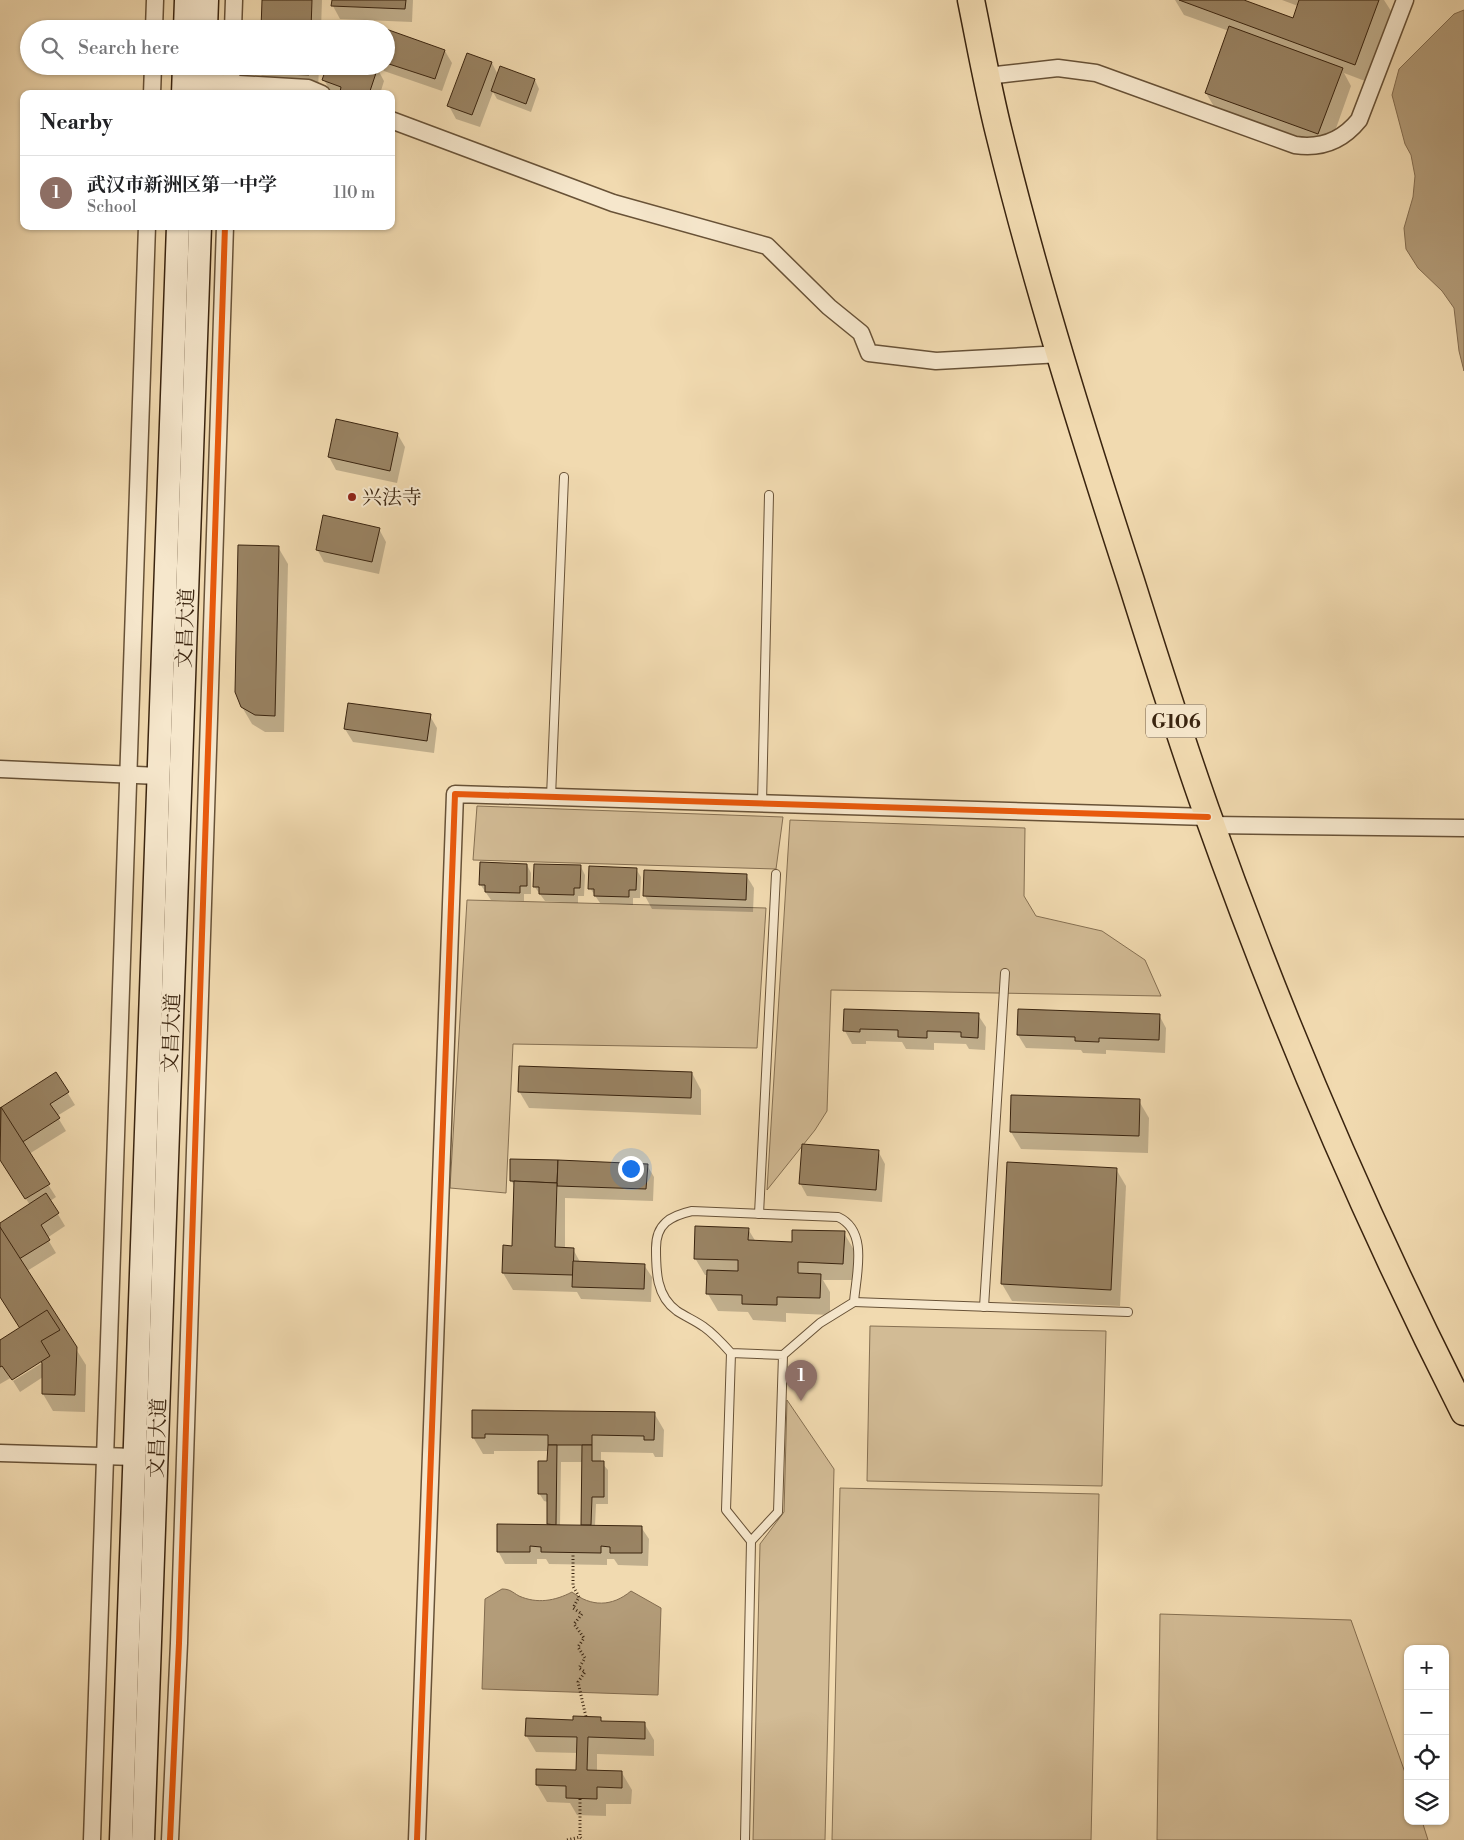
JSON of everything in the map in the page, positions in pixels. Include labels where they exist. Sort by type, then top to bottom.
[{"type":"highway","name":"G106","points":[[970,0],[999,132],[1061,354],[1114,531],[1210,821],[1270,980],[1345,1161],[1421,1326],[1464,1412]]},
{"type":"main road","points":[[185,20],[186,0]]},
{"type":"main road","points":[[207,20],[208,0]]},
{"type":"main road","points":[[183,90],[184,75]]},
{"type":"main road","name":"文昌大道","points":[[121,1840],[178,230]]},
{"type":"main road","name":"文昌大道","points":[[143,1840],[200,230]]},
{"type":"street","points":[[154,20],[155,0]]},
{"type":"street","points":[[233,20],[234,0]]},
{"type":"street","points":[[987,76],[1058,68],[1096,73],[1295,145],[1316,146],[1344,135],[1359,120],[1405,0]]},
{"type":"street","points":[[152,90],[153,75]]},
{"type":"street","points":[[231,89],[232,75]]},
{"type":"street","points":[[205,81],[231,89],[308,88],[313,90]]},
{"type":"street","points":[[395,122],[612,203],[767,246],[829,307],[861,333],[869,353],[936,361],[1061,354]]},
{"type":"street","points":[[92,1840],[147,230]]},
{"type":"street","points":[[170,1840],[180,1623],[225,230]]},
{"type":"street","points":[[0,769],[159,776]]},
{"type":"street","points":[[417,1840],[455,794],[762,802],[1210,821],[1464,828]]},
{"type":"street","points":[[0,1453],[135,1457]]},
{"type":"lane","points":[[551,797],[564,478]]},
{"type":"lane","points":[[762,802],[770,495]]},
{"type":"lane","points":[[759,1214],[776,874]]},
{"type":"lane","points":[[984,1307],[1005,972]]},
{"type":"lane","points":[[854,1302],[858,1241],[850,1224],[838,1217],[692,1211],[672,1218],[656,1234],[656,1271],[660,1290],[676,1310],[703,1326],[732,1354],[783,1355],[820,1323],[854,1302],[1128,1312]]},
{"type":"lane","points":[[732,1354],[726,1510],[751,1541],[745,1840]]},
{"type":"lane","points":[[751,1541],[778,1512],[783,1355]]},
{"type":"path","points":[[573,1552],[573,1586],[579,1598],[573,1608],[582,1614],[574,1624],[584,1638],[578,1647],[585,1658],[579,1668],[585,1672],[578,1682],[586,1717]]},
{"type":"path","points":[[567,1840],[582,1838],[580,1799]]},
{"type":"shaded area","points":[[1464,10],[1464,371],[1459,351],[1454,308],[1442,291],[1418,268],[1406,249],[1404,228],[1413,197],[1415,176],[1411,155],[1405,144],[1392,95],[1399,69],[1454,14]]},
{"type":"shaded area","points":[[477,806],[783,817],[776,869],[473,860]]},
{"type":"shaded area","points":[[790,820],[1025,828],[1024,896],[1036,916],[1102,931],[1145,960],[1161,996],[831,990],[827,1111],[815,1130],[767,1190]]},
{"type":"shaded area","points":[[467,900],[766,908],[757,1048],[513,1044],[506,1193],[450,1188]]},
{"type":"shaded area","points":[[870,1326],[1106,1331],[1102,1486],[867,1481]]},
{"type":"shaded area","points":[[787,1400],[834,1469],[825,1840],[753,1840],[760,1544],[784,1512]]},
{"type":"shaded area","points":[[840,1488],[1099,1494],[1091,1840],[832,1840]]},
{"type":"shaded area","points":[[502,1589],[539,1601],[559,1598],[572,1592],[587,1600],[602,1603],[616,1600],[631,1591],[661,1608],[658,1695],[482,1689],[485,1599]]},
{"type":"shaded area","points":[[1160,1614],[1351,1620],[1404,1770],[1404,1825],[1423,1825],[1428,1840],[1157,1840]]},
{"type":"building","points":[[262,0],[312,0],[311,20],[261,20]]},
{"type":"building","points":[[332,0],[406,0],[405,9],[331,6]]},
{"type":"building","points":[[1179,0],[1244,0],[1293,18],[1299,0],[1379,0],[1355,65]]},
{"type":"building","points":[[1229,26],[1343,68],[1318,134],[1205,93]]},
{"type":"building","points":[[395,32],[445,50],[435,79],[395,66]]},
{"type":"building","points":[[467,53],[492,62],[472,115],[447,106]]},
{"type":"building","points":[[500,66],[535,79],[526,104],[491,91]]},
{"type":"building","points":[[324,75],[375,75],[370,90],[340,90],[341,87],[322,80]]},
{"type":"building","points":[[336,419],[398,433],[390,471],[328,457]]},
{"type":"building","points":[[323,515],[380,528],[372,562],[316,550]]},
{"type":"building","points":[[238,545],[279,546],[275,716],[255,715],[241,707],[235,692]]},
{"type":"building","points":[[348,703],[431,714],[427,741],[344,729]]},
{"type":"building","points":[[480,862],[527,864],[527,886],[520,886],[520,893],[485,892],[485,885],[479,885]]},
{"type":"building","points":[[534,864],[581,865],[580,888],[574,888],[574,895],[539,894],[539,887],[533,887]]},
{"type":"building","points":[[589,866],[637,868],[636,890],[629,890],[629,897],[594,896],[594,889],[588,889]]},
{"type":"building","points":[[644,870],[747,874],[746,900],[643,896]]},
{"type":"building","points":[[844,1009],[979,1013],[978,1038],[961,1037],[961,1032],[927,1031],[927,1038],[898,1037],[898,1030],[860,1029],[860,1032],[843,1031]]},
{"type":"building","points":[[1018,1009],[1160,1014],[1159,1040],[1099,1038],[1099,1042],[1075,1041],[1075,1037],[1017,1035]]},
{"type":"building","points":[[519,1066],[692,1072],[691,1098],[518,1092]]},
{"type":"building","points":[[56,1072],[69,1092],[50,1104],[60,1118],[21,1143],[12,1128],[0,1136],[0,1108]]},
{"type":"building","points":[[1011,1095],[1140,1099],[1139,1136],[1010,1132]]},
{"type":"building","points":[[1,1107],[50,1184],[25,1199],[0,1160]]},
{"type":"building","points":[[802,1144],[879,1150],[876,1190],[799,1184]]},
{"type":"building","points":[[510,1159],[558,1160],[557,1183],[510,1181]]},
{"type":"building","points":[[558,1160],[648,1164],[646,1189],[557,1186]]},
{"type":"building","points":[[1007,1162],[1117,1168],[1111,1290],[1001,1284]]},
{"type":"building","points":[[514,1181],[557,1183],[555,1247],[574,1248],[573,1275],[502,1273],[503,1245],[512,1246]]},
{"type":"building","points":[[46,1193],[59,1213],[41,1225],[50,1240],[11,1264],[2,1250],[0,1251],[0,1223]]},
{"type":"building","points":[[695,1226],[749,1228],[748,1240],[792,1242],[792,1230],[845,1231],[843,1264],[798,1262],[798,1273],[821,1274],[820,1298],[777,1297],[777,1305],[742,1304],[742,1295],[706,1294],[707,1270],[738,1271],[738,1260],[694,1259]]},
{"type":"building","points":[[0,1227],[77,1347],[75,1395],[42,1394],[42,1363],[0,1297]]},
{"type":"building","points":[[573,1261],[645,1264],[644,1289],[572,1287]]},
{"type":"building","points":[[47,1310],[60,1330],[41,1341],[50,1356],[12,1380],[2,1366],[0,1367],[0,1340]]},
{"type":"building","points":[[472,1410],[655,1412],[654,1440],[644,1440],[644,1436],[592,1435],[592,1445],[548,1445],[548,1435],[485,1434],[485,1438],[472,1438]]},
{"type":"building","points":[[548,1445],[557,1445],[556,1525],[547,1524],[547,1494],[538,1494],[538,1461],[547,1461]]},
{"type":"building","points":[[582,1445],[592,1445],[592,1461],[604,1461],[604,1497],[592,1497],[591,1525],[581,1525]]},
{"type":"building","points":[[497,1524],[642,1526],[642,1553],[610,1553],[610,1547],[601,1546],[601,1553],[541,1552],[541,1547],[530,1546],[530,1552],[497,1552]]},
{"type":"building","points":[[573,1716],[601,1717],[601,1721],[645,1722],[645,1739],[588,1737],[587,1770],[622,1771],[622,1788],[597,1787],[597,1799],[566,1798],[566,1786],[536,1785],[536,1769],[576,1770],[577,1737],[525,1736],[526,1718],[573,1720]]},
{"type":"cycle path","points":[[170,1840],[179,1643],[225,230]]},
{"type":"cycle path","points":[[417,1840],[455,794],[1208,817]]},
{"type":"place","name":"兴法寺","points":[[352,497]]},
{"type":"place","name":"武汉市新洲区第一中学","points":[[801,1401]]}]
